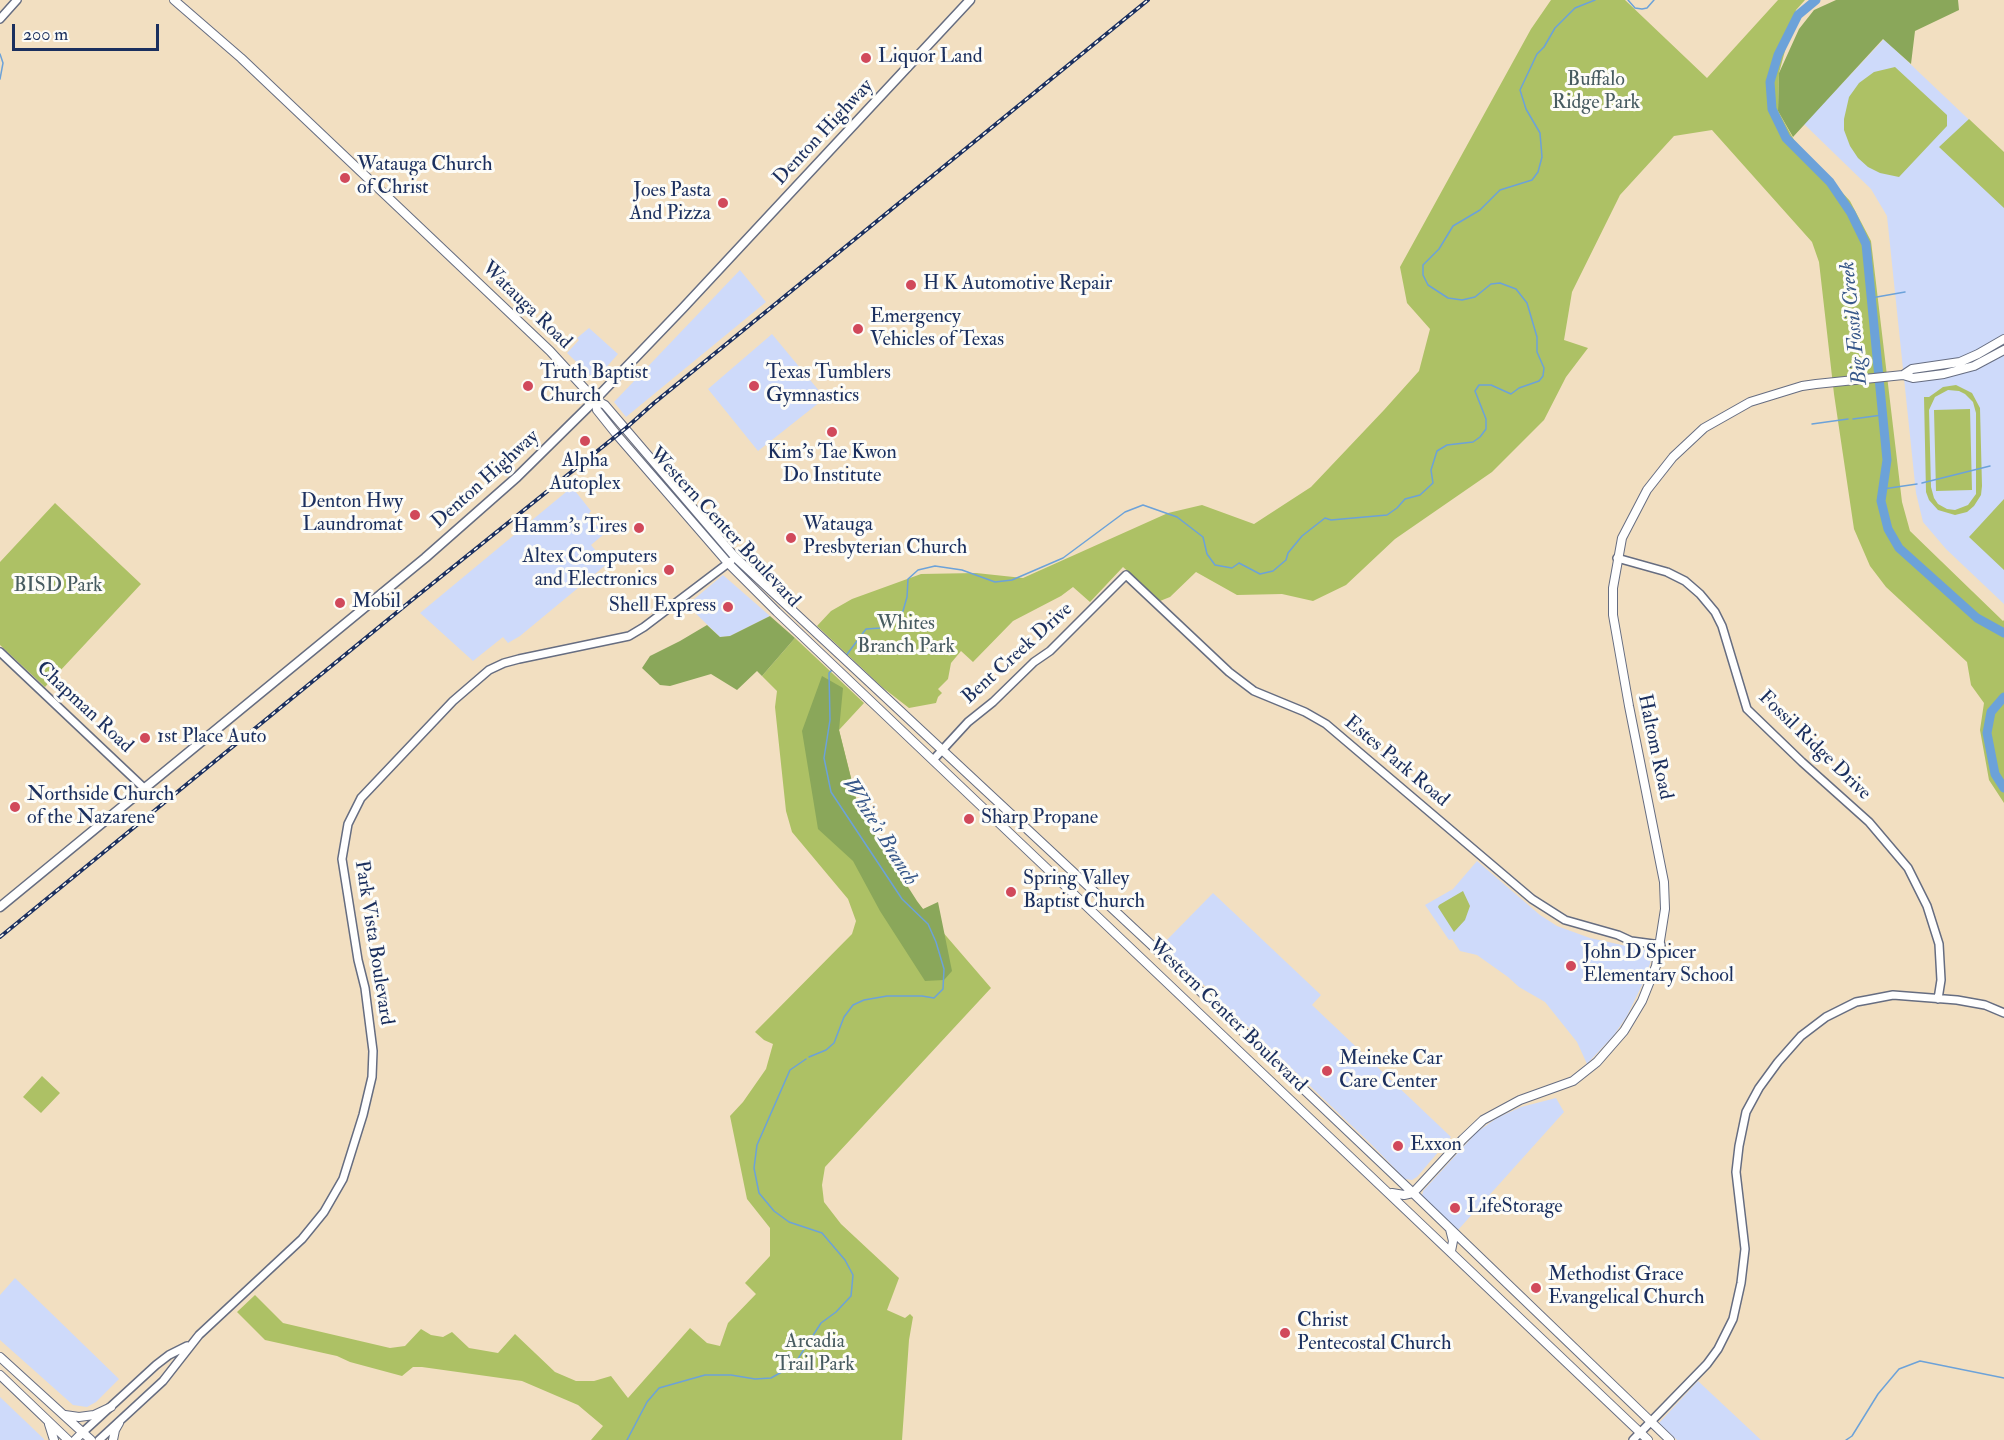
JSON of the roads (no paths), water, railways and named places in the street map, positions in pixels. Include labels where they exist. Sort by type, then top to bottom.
[{"type":"main road","name":"Watauga Road","points":[[174,0],[241,58],[547,348],[595,400],[605,405],[626,428],[735,557],[943,749]]},
{"type":"main road","name":"Denton Highway","points":[[0,907],[430,554],[517,477],[595,400],[970,0]]},
{"type":"main road","name":"Haltom Road","points":[[1413,1193],[1483,1120],[1520,1100],[1573,1081],[1584,1074],[1624,1031],[1642,1001],[1656,966],[1665,909],[1664,882],[1612,615],[1617,558],[1622,538],[1647,490],[1673,457],[1704,428],[1750,402],[1802,386],[1903,375],[1913,378],[1944,374],[1977,358],[2004,339]]},
{"type":"main road","name":"Haltom Road","points":[[1977,358],[2004,350]]},
{"type":"main road","name":"Western Center Boulevard","points":[[595,400],[597,410],[617,435],[728,563],[1648,1440]]},
{"type":"main road","points":[[904,731],[913,721]]},
{"type":"main road","name":"Western Center Boulevard","points":[[943,749],[1413,1193],[1670,1440]]},
{"type":"main road","points":[[1389,1192],[1404,1196],[1413,1193],[1414,1216]]},
{"type":"main road","points":[[1450,1229],[1453,1241],[1451,1251],[1458,1250],[1477,1255]]},
{"type":"main road","points":[[2,1362],[92,1440]]},
{"type":"main road","points":[[0,1375],[68,1440]]},
{"type":"main road","points":[[65,1415],[79,1417],[94,1415],[111,1407]]},
{"type":"main road","points":[[48,1420],[54,1440]]},
{"type":"main road","points":[[113,1440],[119,1423]]},
{"type":"main road","name":"Park Vista Boulevard","points":[[75,1440],[83,1432]]},
{"type":"street","points":[[0,20],[17,0]]},
{"type":"street","name":"Park Vista Boulevard","points":[[99,1440],[163,1381],[190,1345],[302,1239],[324,1212],[343,1179],[372,1077],[373,1051],[365,988],[358,960],[342,859],[348,824],[361,798],[453,701],[489,670],[519,659],[629,636],[645,627],[735,557]]},
{"type":"street","name":"Fossil Ridge Drive","points":[[1617,558],[1675,576],[1685,581],[1707,601],[1722,626],[1747,709],[1869,822],[1908,868],[1927,906],[1939,944],[1941,980],[1938,999]]},
{"type":"street","name":"Estes Park Road","points":[[1126,574],[1229,672],[1254,691],[1322,721],[1532,899],[1565,920],[1631,940],[1661,945]]},
{"type":"street","name":"Bent Creek Drive","points":[[934,759],[968,722],[993,702],[1031,665],[1050,651],[1126,574]]},
{"type":"street","name":"Chapman Road","points":[[0,652],[145,789]]},
{"type":"street","points":[[1633,1440],[1707,1364],[1733,1319],[1741,1283],[1745,1249],[1736,1172],[1746,1112],[1778,1062],[1801,1036],[1826,1017],[1856,1002],[1893,995],[1970,1002],[2004,1013]]},
{"type":"street","name":"Park Vista Boulevard","points":[[83,1432],[169,1355],[190,1345]]},
{"type":"waterway","name":"White's Branch","points":[[845,657],[866,629],[881,628],[903,611],[908,579],[918,570],[935,566],[962,570],[995,582],[1012,580],[1063,558],[1125,512],[1143,505],[1177,517],[1203,537],[1207,554],[1215,565],[1232,568],[1239,563],[1260,574],[1273,571],[1286,560],[1288,553],[1302,536],[1325,518],[1331,520],[1387,515],[1405,499],[1420,495],[1433,483],[1431,470],[1437,451],[1447,445],[1473,442],[1486,429],[1486,419],[1475,391],[1479,385],[1491,385],[1511,394],[1519,388],[1539,381],[1543,376],[1544,368],[1537,352],[1537,337],[1527,303],[1516,289],[1500,283],[1491,284],[1475,297],[1462,300],[1448,298],[1428,285],[1423,275],[1423,265],[1439,249],[1453,226],[1480,210],[1500,190],[1532,180],[1538,172],[1542,157],[1540,133],[1526,109],[1520,90],[1537,54],[1555,28],[1575,8],[1595,0]]},
{"type":"waterway","name":"White's Branch","points":[[1628,0],[1635,8],[1642,9],[1647,8],[1654,0]]},
{"type":"waterway","name":"Big Fossil Creek","points":[[1816,0],[1798,15],[1778,55],[1770,82],[1772,109],[1786,138],[1830,182],[1851,213],[1866,244],[1887,460],[1881,501],[1888,529],[1899,548],[1977,618],[2004,633]]},
{"type":"waterway","points":[[0,54],[3,63],[0,79]]},
{"type":"waterway","points":[[1871,298],[1905,292]]},
{"type":"waterway","points":[[1853,419],[1882,415]]},
{"type":"waterway","points":[[1812,424],[1848,419]]},
{"type":"waterway","points":[[1922,483],[1990,466]]},
{"type":"waterway","points":[[1883,489],[1917,484]]},
{"type":"waterway","name":"White's Branch","points":[[809,1057],[826,1050],[834,1043],[844,1017],[853,1005],[864,1000],[887,996],[934,998],[943,989],[944,969],[928,924],[902,899],[831,792],[824,758],[830,720],[829,673],[833,669]]},
{"type":"waterway","name":"Big Fossil Creek","points":[[2004,697],[1991,712],[1987,733],[1995,774],[2004,788]]},
{"type":"waterway","name":"White's Branch","points":[[627,1440],[647,1402],[659,1388],[705,1375],[771,1378],[794,1365],[821,1323],[836,1312],[851,1296],[853,1275],[845,1260],[822,1233],[789,1222],[774,1211],[759,1193],[754,1168],[757,1145],[790,1070],[806,1059]]},
{"type":"waterway","points":[[1846,1440],[1852,1436],[1878,1394],[1899,1369],[1920,1361],[2004,1378]]},
{"type":"railway","points":[[0,937],[1148,0]]},
{"type":"place","name":"Liquor Land","points":[[866,58]]},
{"type":"place","name":"Watauga Church of Christ","points":[[345,178]]},
{"type":"place","name":"Joes Pasta And Pizza","points":[[723,203]]},
{"type":"place","name":"H K Automotive Repair","points":[[911,285]]},
{"type":"place","name":"Emergency Vehicles of Texas","points":[[858,329]]},
{"type":"place","name":"Truth Baptist Church","points":[[528,386]]},
{"type":"place","name":"Texas Tumblers Gymnastics","points":[[754,386]]},
{"type":"place","name":"Kim's Tae Kwon Do Institute","points":[[832,432]]},
{"type":"place","name":"Alpha Autoplex","points":[[585,441]]},
{"type":"place","name":"Denton Hwy Laundromat","points":[[415,515]]},
{"type":"place","name":"Hamm's Tires","points":[[639,528]]},
{"type":"place","name":"Watauga Presbyterian Church","points":[[791,538]]},
{"type":"place","name":"Altex Computers and Electronics","points":[[669,570]]},
{"type":"place","name":"Mobil","points":[[340,603]]},
{"type":"place","name":"Shell Express","points":[[728,607]]},
{"type":"place","name":"1st Place Auto","points":[[145,738]]},
{"type":"place","name":"Northside Church of the Nazarene","points":[[15,807]]},
{"type":"place","name":"Sharp Propane","points":[[969,819]]},
{"type":"place","name":"Spring Valley Baptist Church","points":[[1011,892]]},
{"type":"place","name":"John D Spicer Elementary School","points":[[1571,966]]},
{"type":"place","name":"Meineke Car Care Center","points":[[1327,1071]]},
{"type":"place","name":"Exxon","points":[[1398,1146]]},
{"type":"place","name":"LifeStorage","points":[[1455,1208]]},
{"type":"place","name":"Methodist Grace Evangelical Church","points":[[1536,1288]]},
{"type":"place","name":"Christ Pentecostal Church","points":[[1285,1333]]},
{"type":"park label","name":"Buffalo Ridge Park","points":[[1596,92]]},
{"type":"park label","name":"BISD Park","points":[[58,587]]},
{"type":"park label","name":"Whites Branch Park","points":[[906,636]]},
{"type":"park label","name":"Arcadia Trail Park","points":[[815,1354]]}]
